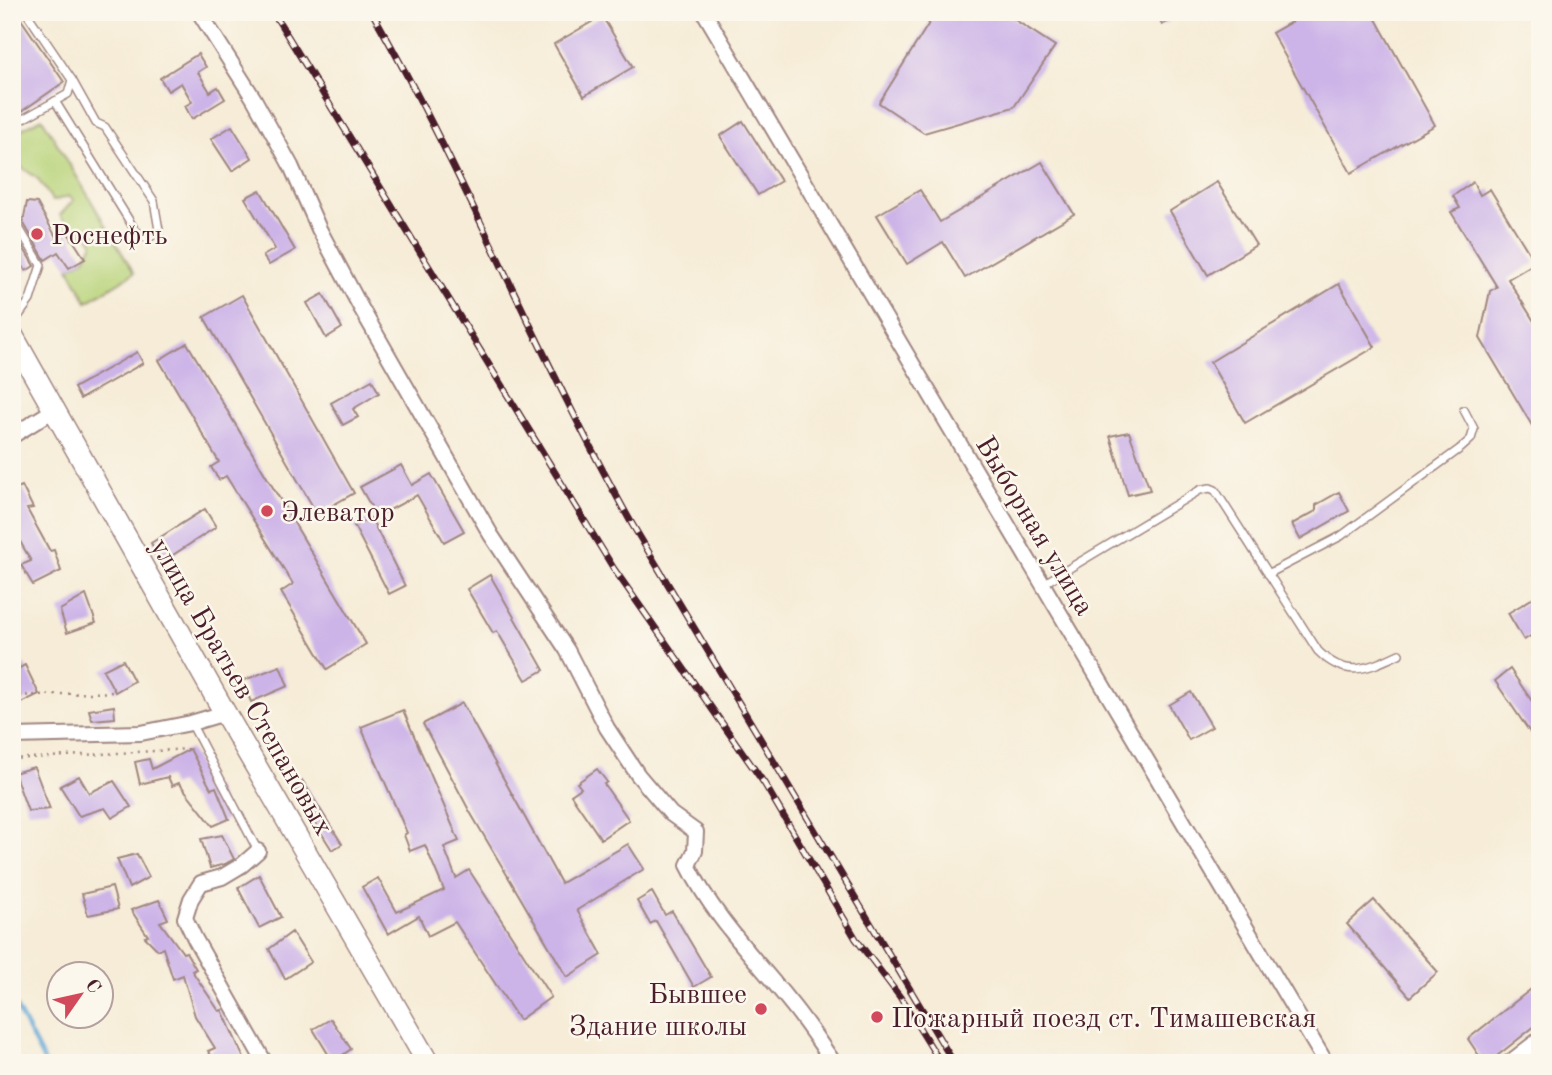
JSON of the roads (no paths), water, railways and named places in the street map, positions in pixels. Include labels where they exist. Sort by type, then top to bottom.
[{"type":"main road","name":"улица Братьев Степановых","points":[[12,335],[225,713],[428,1063]]},
{"type":"street","points":[[200,12],[254,99],[291,166],[319,229],[361,308],[491,535],[567,650],[607,728],[638,775],[671,814],[696,832],[695,851],[688,865],[699,887],[755,962],[788,999],[834,1063]]},
{"type":"street","name":"Выборная улица","points":[[704,12],[1326,1063]]},
{"type":"street","points":[[12,436],[54,410]]},
{"type":"street","points":[[12,736],[141,733],[225,713]]},
{"type":"street","points":[[258,851],[222,877],[201,883],[191,899],[186,918],[195,939],[265,1063]]},
{"type":"street","points":[[1509,1063],[1540,1038]]},
{"type":"lane","points":[[26,12],[72,80],[96,123],[105,128],[154,201],[159,230],[148,239],[135,230],[55,101]]},
{"type":"lane","points":[[12,125],[68,94],[72,80]]},
{"type":"lane","points":[[12,216],[41,265],[30,300],[12,324]]},
{"type":"lane","points":[[1268,574],[1341,536],[1461,448],[1471,439],[1474,429],[1464,410]]},
{"type":"lane","points":[[1043,584],[1205,489],[1214,490],[1318,651],[1328,661],[1347,669],[1366,668],[1399,654]]},
{"type":"lane","points":[[191,723],[258,851]]},
{"type":"waterway","points":[[12,999],[45,1063]]},
{"type":"railway","points":[[273,12],[614,569],[764,783],[856,939],[900,997],[941,1063]]},
{"type":"railway","points":[[372,12],[407,75],[565,397],[632,524],[954,1063]]},
{"type":"place","name":"Роснефть","points":[[37,234]]},
{"type":"place","name":"Элеватор","points":[[267,511]]},
{"type":"place","name":"Бывшее Здание школы","points":[[761,1009]]},
{"type":"place","name":"Пожарный поезд ст. Тимашевская","points":[[877,1017]]}]
